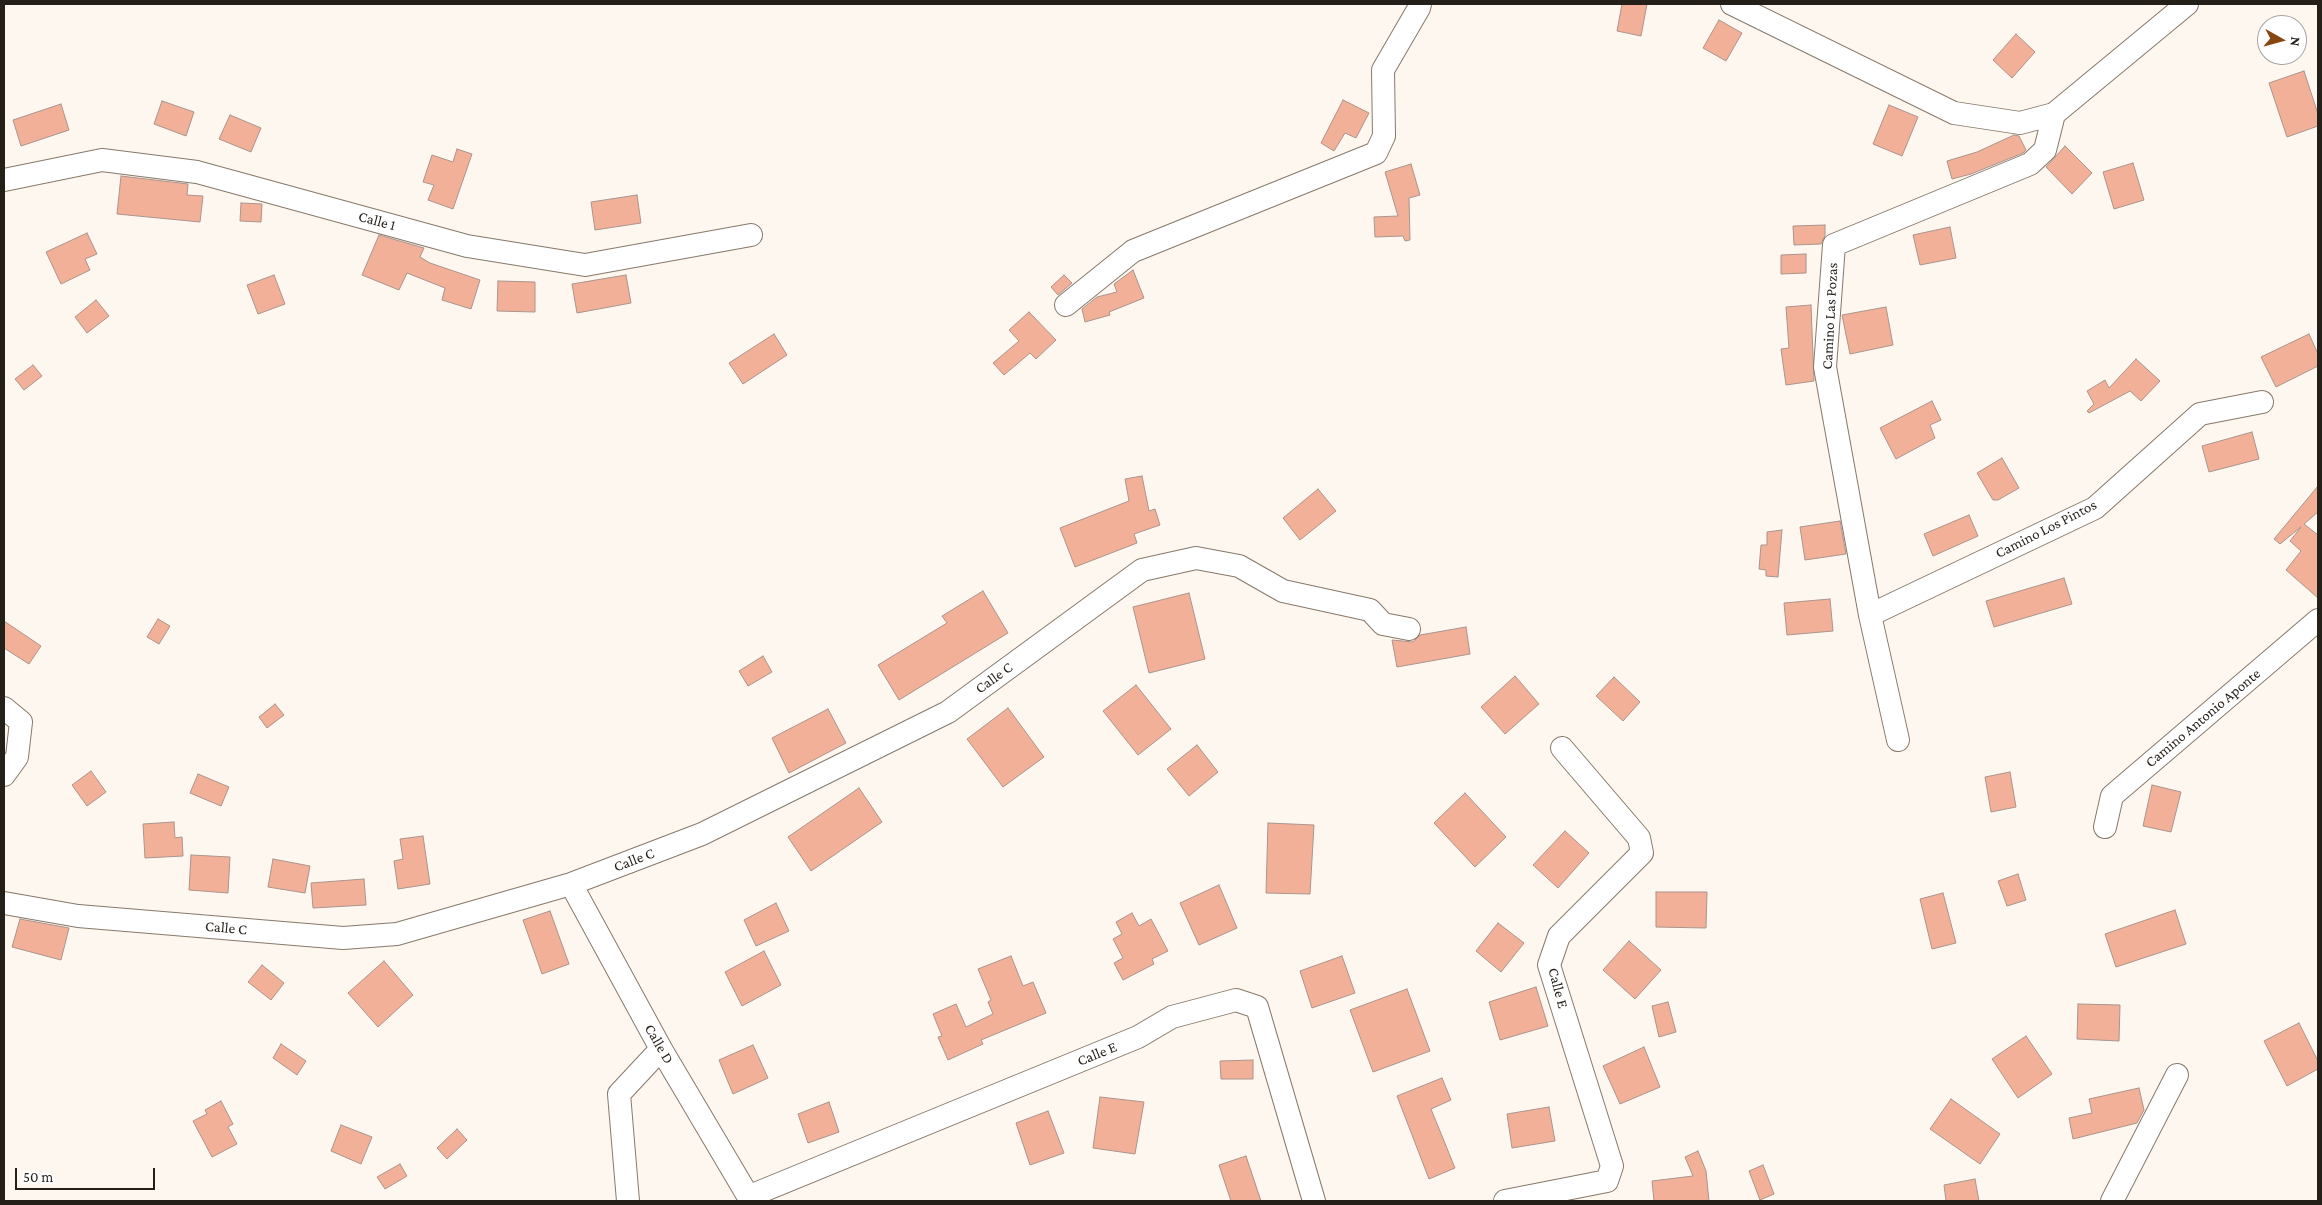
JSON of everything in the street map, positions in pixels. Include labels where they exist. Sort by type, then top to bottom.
[{"type":"street","points":[[1066,305],[1133,251],[1376,153],[1384,136],[1382,70],[1420,8],[1420,4]]},
{"type":"street","points":[[1732,4],[1954,112],[2020,123],[2054,114],[2187,4]]},
{"type":"street","name":"Camino Las Pozas","points":[[1898,740],[1870,615],[1825,368],[1834,245],[2030,164],[2045,150],[2054,114]]},
{"type":"street","name":"Calle 1","points":[[4,180],[102,160],[197,172],[467,246],[585,265],[752,235]]},
{"type":"street","name":"Camino Los Pintos","points":[[1870,615],[2095,508],[2200,414],[2262,402]]},
{"type":"street","name":"Calle C","points":[[4,903],[78,916],[343,938],[397,934],[571,884],[702,834],[948,712],[1142,570],[1196,558],[1239,566],[1283,591],[1370,610],[1383,624],[1409,629]]},
{"type":"street","name":"Camino Antonio Aponte","points":[[2105,826],[2112,796],[2318,620]]},
{"type":"street","points":[[4,708],[12,720],[17,757],[4,775]]},
{"type":"street","name":"Calle E","points":[[1505,1201],[1607,1181],[1612,1166],[1549,965],[1560,936],[1642,853],[1639,838],[1562,748]]},
{"type":"street","name":"Calle D","points":[[571,884],[661,1049],[751,1198]]},
{"type":"street","name":"Calle E","points":[[751,1198],[1138,1037],[1172,1017],[1236,1000],[1257,1007],[1314,1201]]},
{"type":"street","points":[[628,1201],[618,1094],[661,1049]]},
{"type":"street","points":[[2112,1201],[2177,1075]]},
{"type":"building","points":[[1622,4],[1647,4],[1641,36],[1617,31]]},
{"type":"building","points":[[1719,20],[1742,33],[1726,61],[1703,48]]},
{"type":"building","points":[[2016,34],[2035,52],[2012,78],[1993,60]]},
{"type":"building","points":[[2304,71],[2318,114],[2318,126],[2287,137],[2269,83]]},
{"type":"building","points":[[1343,100],[1369,113],[1356,138],[1345,133],[1334,151],[1321,143]]},
{"type":"building","points":[[162,101],[194,112],[186,136],[154,124]]},
{"type":"building","points":[[61,104],[69,130],[21,146],[13,120]]},
{"type":"building","points":[[1889,105],[1918,117],[1902,156],[1873,144]]},
{"type":"building","points":[[230,115],[261,128],[251,152],[219,139]]},
{"type":"building","points":[[2014,135],[2019,136],[2026,150],[2023,153],[1971,174],[1952,179],[1947,161],[1977,152]]},
{"type":"building","points":[[2065,146],[2092,173],[2072,194],[2046,167]]},
{"type":"building","points":[[457,149],[472,154],[453,209],[428,200],[434,185],[423,182],[432,155],[453,162]]},
{"type":"building","points":[[2133,163],[2144,200],[2114,209],[2103,172]]},
{"type":"building","points":[[1411,164],[1420,195],[1409,198],[1410,240],[1405,241],[1403,236],[1375,237],[1374,217],[1398,216],[1385,172]]},
{"type":"building","points":[[121,176],[188,184],[187,195],[203,196],[200,222],[117,214]]},
{"type":"building","points":[[637,195],[641,223],[595,230],[591,202]]},
{"type":"building","points":[[241,203],[262,204],[261,222],[240,221]]},
{"type":"building","points":[[1825,225],[1825,236],[1821,244],[1794,245],[1793,226]]},
{"type":"building","points":[[1950,227],[1956,258],[1920,265],[1913,235]]},
{"type":"building","points":[[87,233],[97,254],[85,259],[90,270],[61,284],[46,252]]},
{"type":"building","points":[[379,235],[424,248],[420,257],[430,263],[480,280],[471,309],[442,300],[445,288],[407,273],[399,290],[362,275]]},
{"type":"building","points":[[1806,254],[1806,273],[1781,274],[1781,255]]},
{"type":"building","points":[[1133,270],[1144,298],[1109,312],[1110,315],[1085,322],[1082,309],[1097,297],[1117,292],[1114,284]]},
{"type":"building","points":[[274,275],[285,304],[258,314],[247,285]]},
{"type":"building","points":[[626,275],[631,303],[577,313],[572,284]]},
{"type":"building","points":[[1064,275],[1072,283],[1058,295],[1051,287]]},
{"type":"building","points":[[498,281],[535,282],[535,312],[497,311]]},
{"type":"building","points":[[96,300],[109,316],[87,333],[75,317]]},
{"type":"building","points":[[1811,305],[1814,381],[1786,385],[1781,349],[1789,348],[1786,307]]},
{"type":"building","points":[[1886,307],[1893,345],[1850,354],[1842,315]]},
{"type":"building","points":[[1029,312],[1056,340],[1036,359],[1030,353],[1004,375],[993,363],[1019,341],[1009,330]]},
{"type":"building","points":[[774,334],[787,355],[743,384],[729,363]]},
{"type":"building","points":[[2309,334],[2318,354],[2318,366],[2276,387],[2261,357]]},
{"type":"building","points":[[2136,359],[2160,381],[2141,401],[2130,391],[2089,413],[2087,411],[2094,404],[2087,391],[2105,380],[2109,388]]},
{"type":"building","points":[[33,365],[42,376],[24,390],[15,379]]},
{"type":"building","points":[[1932,401],[1941,420],[1930,425],[1935,438],[1896,459],[1880,428]]},
{"type":"building","points":[[2252,432],[2259,459],[2209,472],[2202,446]]},
{"type":"building","points":[[2002,458],[2019,488],[1998,500],[1993,500],[1977,473]]},
{"type":"building","points":[[1142,476],[1149,511],[1155,509],[1160,525],[1134,534],[1137,543],[1075,567],[1060,528],[1129,501],[1125,479]]},
{"type":"building","points":[[2318,486],[2318,512],[2304,524],[2318,535],[2318,598],[2286,570],[2301,551],[2290,541],[2301,527],[2280,544],[2274,539]]},
{"type":"building","points":[[1318,489],[1336,511],[1300,540],[1283,518]]},
{"type":"building","points":[[1969,515],[1978,536],[1933,556],[1924,534]]},
{"type":"building","points":[[1840,521],[1846,554],[1805,560],[1800,527]]},
{"type":"building","points":[[1782,530],[1778,577],[1766,576],[1766,570],[1759,569],[1761,545],[1767,545],[1767,532]]},
{"type":"building","points":[[2064,578],[2072,604],[1994,627],[1986,601]]},
{"type":"building","points":[[983,591],[1008,633],[899,700],[878,665],[947,623],[942,616]]},
{"type":"building","points":[[1189,593],[1205,659],[1149,673],[1133,607]]},
{"type":"building","points":[[1830,599],[1833,631],[1787,635],[1784,603]]},
{"type":"building","points":[[158,619],[170,626],[159,644],[147,637]]},
{"type":"building","points":[[4,621],[41,646],[29,664],[4,648]]},
{"type":"building","points":[[1466,627],[1470,654],[1397,667],[1392,640],[1413,642],[1420,635]]},
{"type":"building","points":[[763,656],[772,672],[748,686],[739,671]]},
{"type":"building","points":[[1515,676],[1539,704],[1505,734],[1481,707]]},
{"type":"building","points":[[1614,677],[1640,702],[1623,721],[1596,696]]},
{"type":"building","points":[[1136,685],[1171,729],[1138,755],[1103,711]]},
{"type":"building","points":[[275,704],[284,715],[267,728],[259,717]]},
{"type":"building","points":[[1008,708],[1044,757],[1003,787],[967,739]]},
{"type":"building","points":[[828,709],[846,743],[789,773],[772,738]]},
{"type":"building","points":[[1197,745],[1218,772],[1189,796],[1167,769]]},
{"type":"building","points":[[91,771],[106,792],[87,806],[72,785]]},
{"type":"building","points":[[2010,772],[2016,807],[1991,812],[1985,777]]},
{"type":"building","points":[[198,774],[229,787],[221,806],[190,793]]},
{"type":"building","points":[[2152,785],[2181,792],[2171,832],[2143,826]]},
{"type":"building","points":[[859,788],[882,822],[811,871],[788,837]]},
{"type":"building","points":[[1465,793],[1506,837],[1475,867],[1434,823]]},
{"type":"building","points":[[174,822],[175,838],[182,837],[183,856],[145,858],[143,824]]},
{"type":"building","points":[[1268,823],[1314,825],[1310,894],[1266,893]]},
{"type":"building","points":[[1565,831],[1589,853],[1558,888],[1533,865]]},
{"type":"building","points":[[423,836],[430,884],[398,889],[394,861],[403,859],[400,839]]},
{"type":"building","points":[[191,855],[230,857],[228,893],[189,890]]},
{"type":"building","points":[[273,859],[310,866],[305,893],[268,887]]},
{"type":"building","points":[[2018,874],[2026,900],[2007,906],[1998,881]]},
{"type":"building","points":[[364,879],[366,905],[313,908],[311,883]]},
{"type":"building","points":[[1219,885],[1237,928],[1199,945],[1180,903]]},
{"type":"building","points":[[1656,892],[1707,892],[1706,928],[1656,927]]},
{"type":"building","points":[[1943,893],[1956,943],[1932,949],[1920,899]]},
{"type":"building","points":[[776,903],[789,931],[756,946],[744,920]]},
{"type":"building","points":[[2175,910],[2186,944],[2116,967],[2105,934]]},
{"type":"building","points":[[550,911],[569,964],[542,974],[523,920]]},
{"type":"building","points":[[1132,913],[1139,926],[1151,919],[1168,951],[1152,959],[1154,964],[1123,980],[1114,963],[1123,958],[1113,939],[1122,934],[1116,922]]},
{"type":"building","points":[[20,919],[69,928],[61,960],[12,947]]},
{"type":"building","points":[[1498,923],[1524,943],[1501,972],[1476,951]]},
{"type":"building","points":[[1629,941],[1661,970],[1635,999],[1603,970]]},
{"type":"building","points":[[764,951],[781,985],[742,1006],[725,972]]},
{"type":"building","points":[[1011,956],[1023,986],[1033,982],[1046,1013],[981,1040],[983,1044],[948,1060],[938,1037],[942,1036],[933,1014],[956,1004],[966,1027],[993,1014],[988,1002],[991,1000],[978,969]]},
{"type":"building","points":[[1342,956],[1355,993],[1312,1008],[1300,971]]},
{"type":"building","points":[[384,961],[413,995],[378,1027],[348,993]]},
{"type":"building","points":[[262,965],[284,983],[271,1000],[248,982]]},
{"type":"building","points":[[1536,987],[1548,1026],[1500,1040],[1489,1002]]},
{"type":"building","points":[[1407,989],[1430,1051],[1373,1072],[1350,1010]]},
{"type":"building","points":[[1668,1002],[1676,1032],[1659,1037],[1652,1006]]},
{"type":"building","points":[[2078,1004],[2120,1005],[2119,1041],[2077,1039]]},
{"type":"building","points":[[2299,1023],[2318,1061],[2318,1069],[2287,1086],[2264,1041]]},
{"type":"building","points":[[2026,1036],[2052,1074],[2018,1098],[1992,1059]]},
{"type":"building","points":[[281,1044],[306,1061],[297,1075],[273,1058]]},
{"type":"building","points":[[753,1045],[768,1078],[733,1094],[719,1060]]},
{"type":"building","points":[[1644,1047],[1660,1087],[1620,1104],[1603,1066]]},
{"type":"building","points":[[1253,1060],[1253,1079],[1221,1079],[1220,1061]]},
{"type":"building","points":[[1442,1078],[1451,1100],[1431,1109],[1455,1168],[1429,1179],[1397,1096]]},
{"type":"building","points":[[2139,1088],[2144,1110],[2137,1123],[2073,1139],[2069,1118],[2092,1113],[2089,1099]]},
{"type":"building","points":[[1100,1097],[1144,1102],[1135,1154],[1093,1148]]},
{"type":"building","points":[[1951,1099],[2000,1134],[1980,1164],[1930,1129]]},
{"type":"building","points":[[221,1101],[233,1124],[228,1127],[237,1144],[212,1157],[193,1121],[207,1114],[205,1110]]},
{"type":"building","points":[[829,1102],[839,1132],[808,1143],[798,1114]]},
{"type":"building","points":[[1549,1107],[1555,1141],[1512,1148],[1507,1114]]},
{"type":"building","points":[[1048,1111],[1064,1153],[1030,1165],[1016,1123]]},
{"type":"building","points":[[341,1125],[372,1137],[361,1164],[331,1151]]},
{"type":"building","points":[[457,1129],[467,1140],[447,1159],[437,1148]]},
{"type":"building","points":[[1698,1151],[1706,1171],[1709,1201],[1654,1201],[1652,1181],[1693,1176],[1685,1157]]},
{"type":"building","points":[[1246,1156],[1261,1201],[1231,1201],[1219,1165]]},
{"type":"building","points":[[400,1164],[407,1176],[385,1189],[377,1177]]},
{"type":"building","points":[[1763,1165],[1774,1194],[1760,1200],[1749,1171]]},
{"type":"building","points":[[1975,1179],[1979,1201],[1946,1201],[1944,1185]]}]
